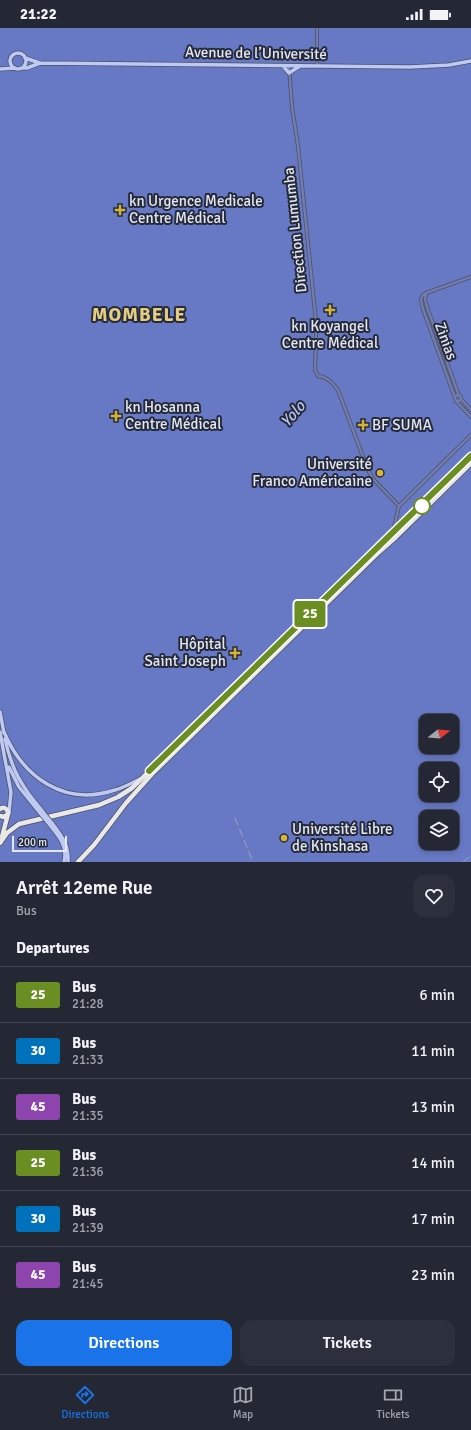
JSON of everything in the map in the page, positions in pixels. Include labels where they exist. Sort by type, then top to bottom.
[{"type":"highway","points":[[78,862],[94,846],[126,803],[151,773],[471,456]]},
{"type":"highway","points":[[1,841],[10,830],[23,823],[91,808],[104,803],[125,792],[143,777],[151,773],[471,463]]},
{"type":"highway","points":[[0,809],[7,809],[8,814],[1,841]]},
{"type":"highway","points":[[0,816],[4,817],[8,814]]},
{"type":"highway","points":[[5,826],[6,830],[10,830]]},
{"type":"main road","points":[[16,68],[12,65],[11,59],[15,54],[21,54],[25,58],[40,63]]},
{"type":"main road","points":[[22,68],[25,64],[25,58]]},
{"type":"main road","name":"Avenue de l’Université","points":[[40,63],[432,66],[471,61]]},
{"type":"main road","points":[[0,69],[30,67],[40,63]]},
{"type":"main road","points":[[7,69],[12,65]]},
{"type":"main road","points":[[282,65],[289,73],[301,66]]},
{"type":"main road","points":[[0,712],[10,799],[8,814]]},
{"type":"main road","points":[[2,732],[23,764],[40,780],[59,789],[72,793],[92,795],[116,790],[143,777]]},
{"type":"main road","points":[[2,732],[16,774],[26,792],[41,813]]},
{"type":"main road","points":[[6,758],[15,781],[65,842],[68,852],[68,862]]},
{"type":"main road","points":[[133,778],[134,780],[137,780]]},
{"type":"main road","points":[[0,809],[6,805],[10,799]]},
{"type":"main road","points":[[50,824],[64,845],[64,862]]},
{"type":"street","points":[[317,28],[317,66]]},
{"type":"street","name":"Direction Lumumba","points":[[289,66],[292,106],[298,146],[316,322],[315,370],[318,376],[325,377],[335,386],[342,398],[368,470],[373,479],[399,506]]},
{"type":"street","points":[[471,278],[426,293],[425,299],[460,397],[471,410]]},
{"type":"street","name":"Zinias","points":[[426,293],[421,299],[423,309],[456,399]]},
{"type":"street","points":[[423,309],[427,307]]},
{"type":"street","points":[[437,349],[441,347]]},
{"type":"street","points":[[456,399],[456,396],[460,397]]},
{"type":"street","points":[[456,399],[459,401],[460,397]]},
{"type":"street","points":[[456,399],[471,417]]},
{"type":"street","points":[[393,533],[399,506],[471,435]]},
{"type":"water","name":"Yolo","points":[[0,28],[471,28],[471,862],[0,862]]},
{"type":"railway","points":[[235,818],[253,862]]},
{"type":"railway","points":[[463,862],[471,856]]},
{"type":"bus line","name":"25","points":[[149,771],[471,456]]},
{"type":"place","name":"kn Urgence Medicale Centre Médical","points":[[120,210]]},
{"type":"place","name":"kn Koyangel Centre Médical","points":[[330,310]]},
{"type":"place","name":"kn Hosanna Centre Médical","points":[[116,416]]},
{"type":"place","name":"BF SUMA","points":[[363,425]]},
{"type":"place","name":"Université Franco Américaine","points":[[380,473]]},
{"type":"place","name":"Hôpital Saint Joseph","points":[[235,653]]},
{"type":"place","name":"Université Libre de Kinshasa","points":[[284,838]]},
{"type":"district","name":"MOMBELE","points":[[139,315]]}]
